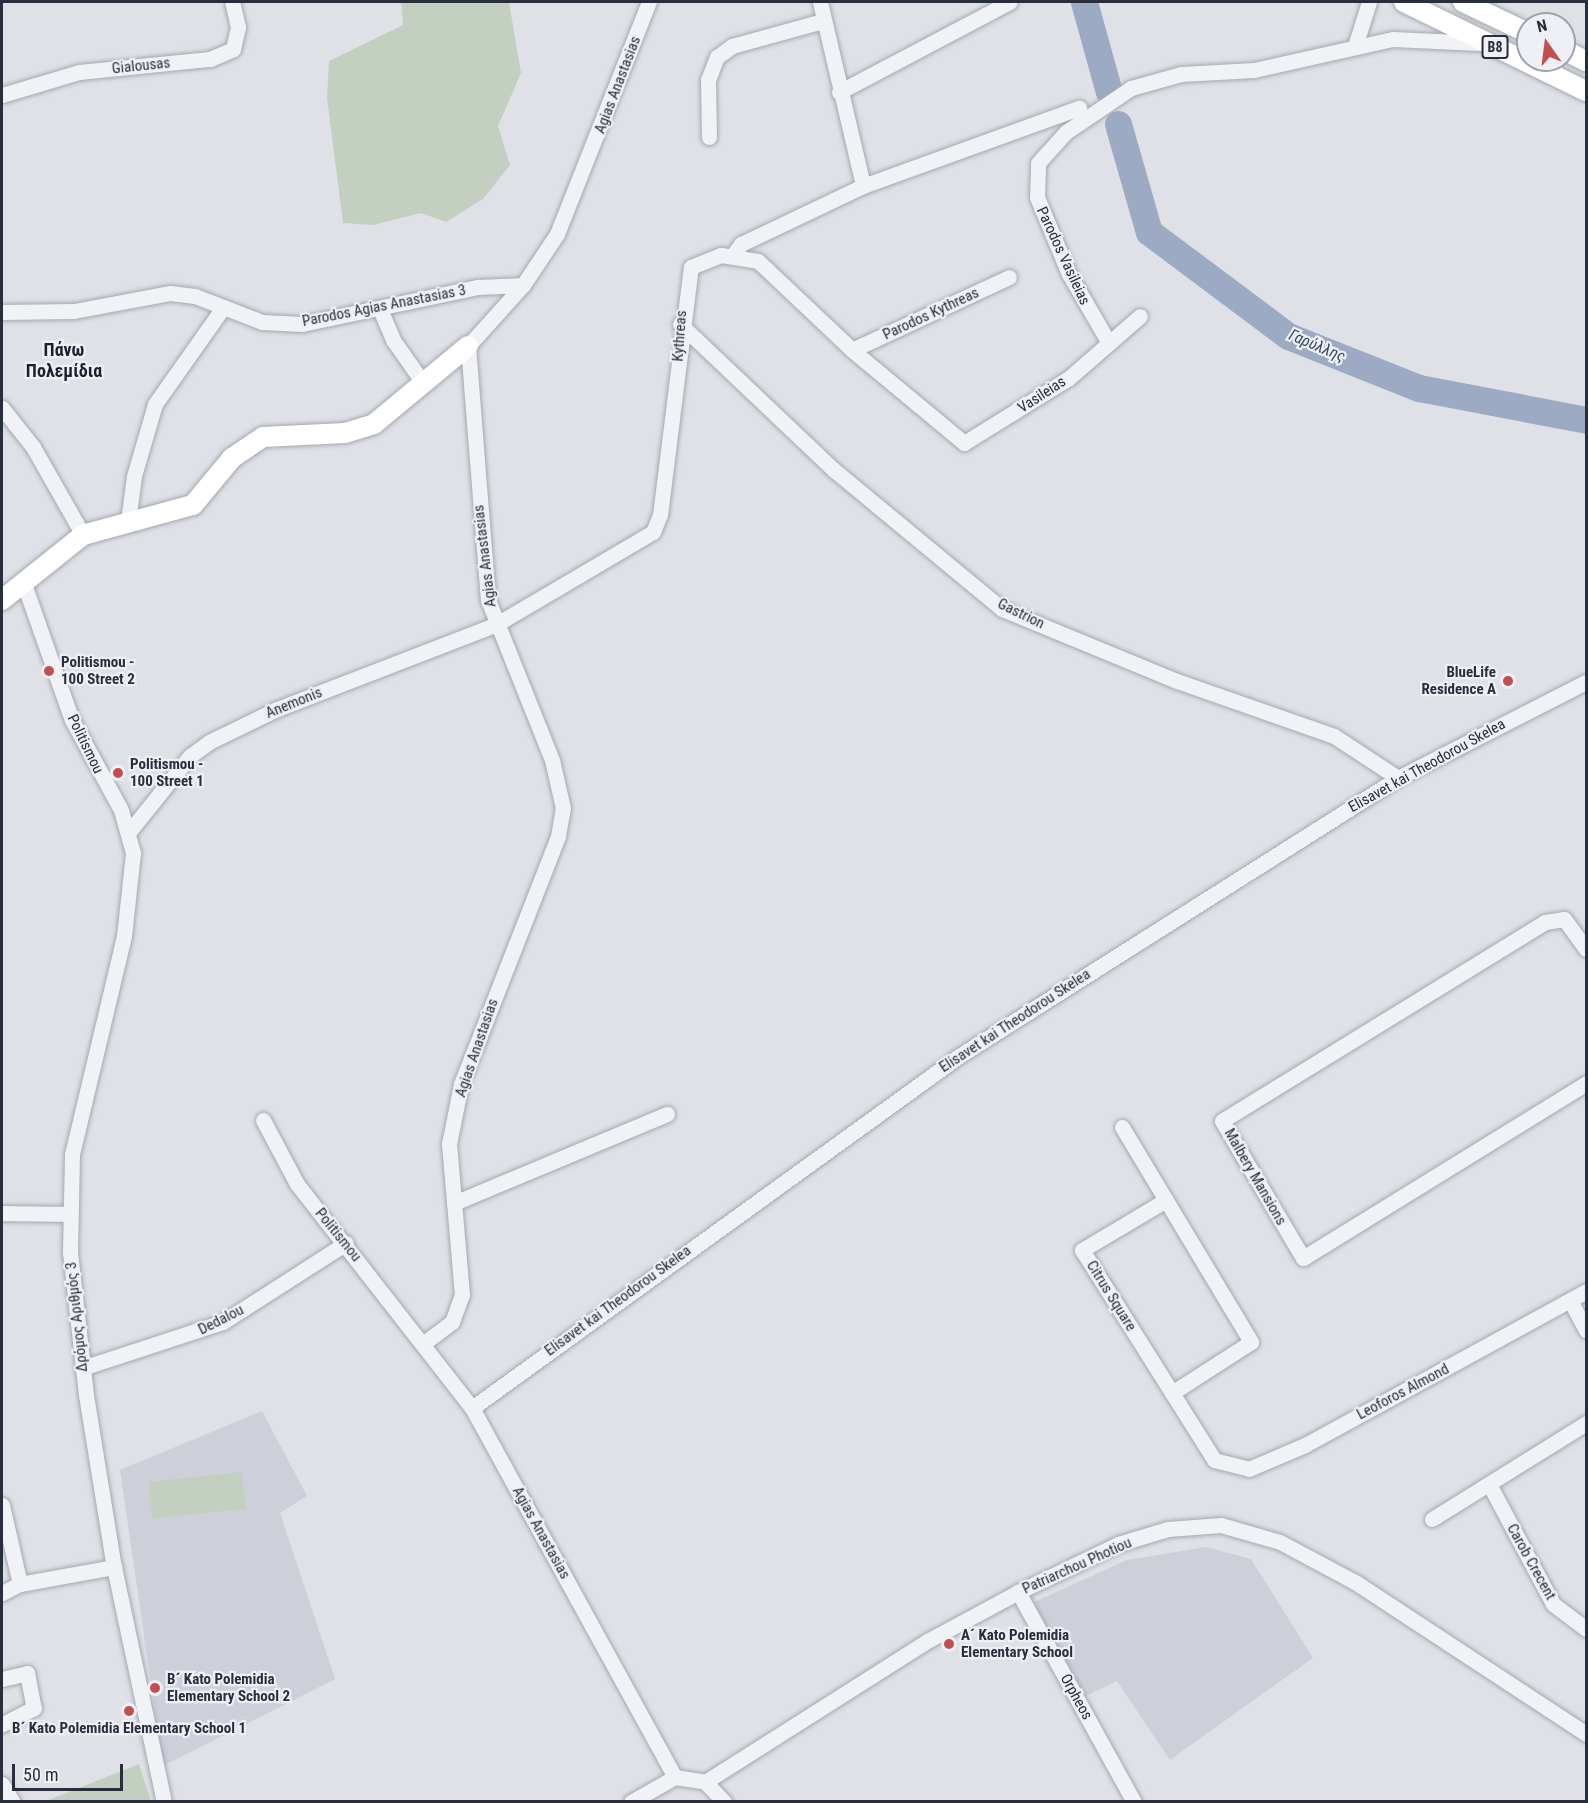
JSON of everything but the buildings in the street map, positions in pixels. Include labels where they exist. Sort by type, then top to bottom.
[{"type":"main road","name":"B8","points":[[1404,2],[1587,91]]},
{"type":"main road","name":"B8","points":[[1463,2],[1516,27]]},
{"type":"main road","name":"Agias Anastasias","points":[[84,535],[128,521],[156,519],[193,505],[232,458],[263,437],[361,430],[423,384],[468,346]]},
{"type":"main road","points":[[2,600],[84,535]]},
{"type":"street","name":"Gialousas","points":[[2,95],[79,72],[210,59],[233,49],[238,27],[232,2]]},
{"type":"street","name":"Agias Anastasias","points":[[649,2],[572,202],[522,285],[468,346],[485,582],[495,625],[552,760],[563,808],[558,836],[461,1084],[449,1144],[459,1309],[424,1343],[472,1408],[675,1777]]},
{"type":"street","points":[[820,2],[839,92],[863,186]]},
{"type":"street","points":[[839,92],[1010,2]]},
{"type":"street","points":[[1369,2],[1356,43],[1424,38],[1494,46]]},
{"type":"street","points":[[709,137],[708,80],[717,57],[732,46],[823,21]]},
{"type":"street","name":"Parodos Vasileias","points":[[1109,343],[1041,210],[1038,163],[1066,132],[1140,84],[1181,74],[1283,65],[1356,43]]},
{"type":"street","points":[[852,350],[758,261],[733,255],[741,244],[863,186],[1079,108]]},
{"type":"street","name":"Kythreas","points":[[495,625],[653,532],[669,458],[680,324],[691,267],[733,255]]},
{"type":"street","name":"Parodos Kythreas","points":[[852,350],[1009,277]]},
{"type":"street","name":"Parodos Agias Anastasias 3","points":[[2,312],[74,311],[170,293],[195,296],[222,309],[262,322],[302,324],[478,287],[522,285]]},
{"type":"street","points":[[128,521],[134,476],[155,404],[222,309]]},
{"type":"street","points":[[380,309],[393,340],[423,384]]},
{"type":"street","name":"Vasileias","points":[[852,350],[964,443],[1070,378],[1140,316]]},
{"type":"street","name":"Gastrion","points":[[680,324],[834,470],[1002,609],[1177,681],[1334,736],[1398,778]]},
{"type":"street","points":[[2,408],[33,447],[84,535]]},
{"type":"street","name":"Politismou","points":[[24,584],[72,720],[121,810],[128,833]]},
{"type":"street","name":"Anemonis","points":[[128,833],[190,756],[209,742],[277,709],[495,625]]},
{"type":"street","name":"Elisavet kai Theodorou Skelea","points":[[472,1408],[959,1056],[1398,778],[1587,682]]},
{"type":"street","name":"Δρόμος Αριθμός 3","points":[[128,833],[133,853],[129,902],[72,1155],[71,1214],[82,1368],[114,1567],[164,1802]]},
{"type":"street","name":"Malbery Mansions","points":[[1587,949],[1564,919],[1545,922],[1222,1121],[1303,1258],[1587,1083]]},
{"type":"street","points":[[454,1203],[594,1149],[667,1114]]},
{"type":"street","name":"Politismou","points":[[263,1120],[297,1184],[424,1343]]},
{"type":"street","points":[[1122,1127],[1251,1342],[1172,1393]]},
{"type":"street","name":"Citrus Square","points":[[1166,1200],[1082,1250],[1214,1460]]},
{"type":"street","points":[[2,1213],[71,1214]]},
{"type":"street","name":"Dedalou","points":[[82,1368],[223,1322],[346,1244]]},
{"type":"street","name":"Leoforos Almond","points":[[1214,1460],[1249,1469],[1305,1445],[1571,1302],[1587,1291]]},
{"type":"street","points":[[1571,1302],[1587,1330]]},
{"type":"street","points":[[1432,1519],[1587,1423]]},
{"type":"street","name":"Carob Crecent","points":[[1489,1484],[1553,1604],[1587,1629]]},
{"type":"street","points":[[2,1505],[20,1584]]},
{"type":"street","name":"Patriarchou Photiou","points":[[705,1782],[882,1668],[1018,1592],[1118,1544],[1168,1529],[1221,1526],[1280,1542],[1355,1582],[1587,1734]]},
{"type":"street","points":[[2,1593],[20,1584],[114,1567]]},
{"type":"street","name":"Orpheos","points":[[1018,1592],[1134,1802]]},
{"type":"street","points":[[2,1679],[27,1673],[34,1708],[2,1724]]},
{"type":"street","points":[[631,1802],[675,1777],[705,1782],[724,1802]]},
{"type":"street","points":[[2,1784],[13,1802]]},
{"type":"shaded area","points":[[262,1411],[307,1496],[280,1513],[335,1679],[163,1766],[120,1470]]},
{"type":"shaded area","points":[[1206,1547],[1251,1559],[1313,1658],[1170,1760],[1117,1681],[1082,1698],[1034,1602],[1127,1560]]},
{"type":"green space","points":[[401,2],[509,2],[521,73],[498,126],[510,165],[483,199],[446,222],[421,213],[373,225],[343,223],[327,98],[329,61],[403,25]]},
{"type":"green space","points":[[242,1472],[246,1509],[152,1519],[149,1482]]},
{"type":"green space","points":[[139,1764],[151,1801],[46,1801]]},
{"type":"waterway","name":"Γαρύλλης","points":[[1084,2],[1109,92]]},
{"type":"waterway","name":"Γαρύλλης","points":[[1118,124],[1149,232],[1288,336],[1419,388],[1586,420]]},
{"type":"place","name":"Politismou - 100 Street 2","points":[[49,671]]},
{"type":"place","name":"BlueLife Residence A","points":[[1508,681]]},
{"type":"place","name":"Politismou - 100 Street 1","points":[[118,773]]},
{"type":"place","name":"A´ Kato Polemidia Elementary School","points":[[949,1644]]},
{"type":"place","name":"B´ Kato Polemidia Elementary School 2","points":[[155,1688]]},
{"type":"place","name":"B´ Kato Polemidia Elementary School 1","points":[[129,1711]]},
{"type":"district","name":"Πάνω Πολεμίδια","points":[[64,361]]}]
